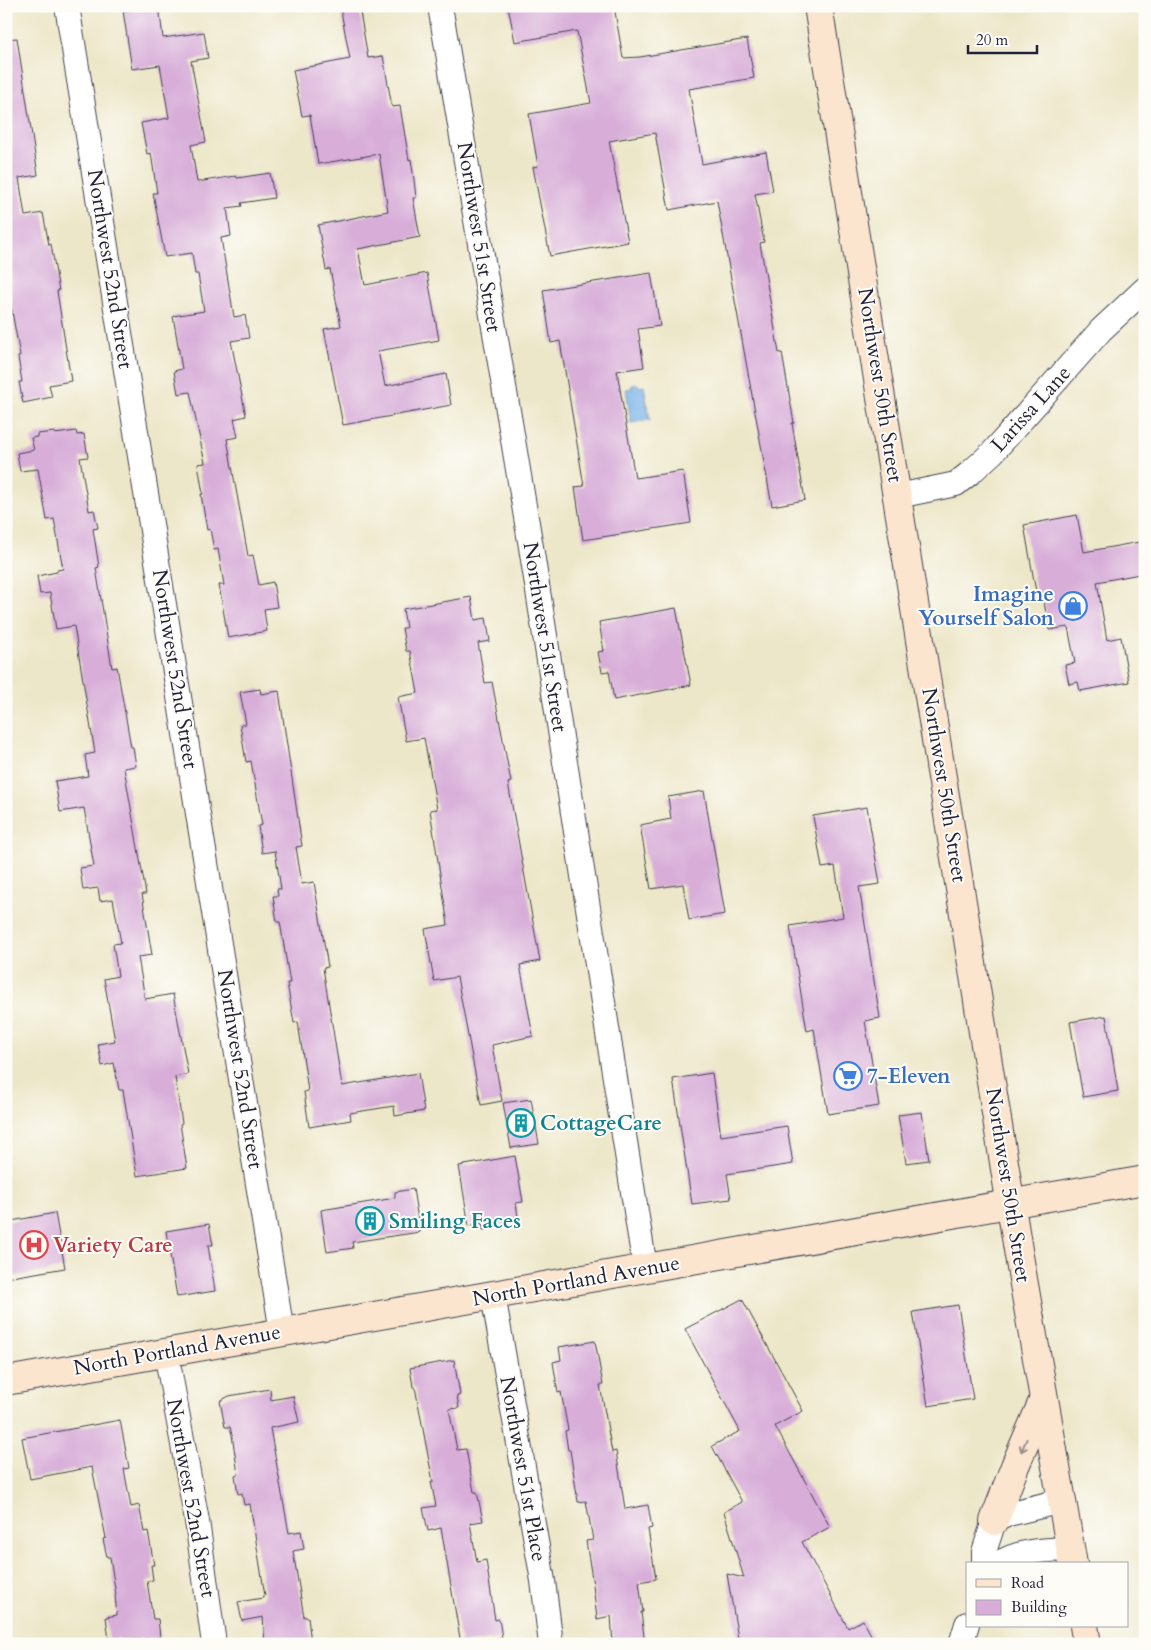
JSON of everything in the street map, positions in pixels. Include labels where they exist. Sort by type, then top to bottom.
[{"type":"main road","name":"Northwest 50th Street","points":[[818,6],[1011,1204],[1071,1556]]},
{"type":"main road","name":"North Portland Avenue","points":[[6,1381],[1145,1180]]},
{"type":"main road","points":[[994,1521],[1043,1400]]},
{"type":"main road","points":[[1084,1628],[1087,1644]]},
{"type":"street","name":"Northwest 52nd Street","points":[[67,6],[282,1332]]},
{"type":"street","name":"Northwest 51st Street","points":[[440,6],[532,556],[645,1268]]},
{"type":"street","name":"Larissa Lane","points":[[898,496],[956,484],[993,452],[1101,330],[1145,289]]},
{"type":"street","name":"Northwest 51st Place","points":[[493,1295],[543,1581],[552,1644]]},
{"type":"street","name":"Northwest 52nd Street","points":[[166,1352],[197,1521],[214,1644]]},
{"type":"street","points":[[984,1562],[984,1552],[994,1521],[1008,1514],[1061,1501]]},
{"type":"street","points":[[1001,1562],[1006,1558],[1045,1550],[1071,1556]]},
{"type":"street","points":[[961,1644],[966,1627]]},
{"type":"water","points":[[638,384],[639,387],[644,386],[650,420],[631,423],[626,389]]},
{"type":"building","points":[[159,6],[163,38],[204,32],[208,58],[191,61],[206,142],[191,145],[197,182],[270,173],[274,198],[241,203],[242,206],[227,208],[231,236],[221,238],[234,317],[245,315],[249,338],[231,341],[246,416],[234,419],[238,437],[227,439],[248,556],[253,555],[259,585],[273,582],[277,607],[264,609],[267,631],[228,638],[219,585],[224,585],[218,549],[214,550],[210,529],[207,530],[201,494],[203,494],[198,464],[205,463],[190,392],[178,394],[174,371],[182,369],[173,316],[204,311],[198,274],[195,274],[192,253],[165,257],[153,193],[157,193],[151,153],[147,154],[141,123],[169,118],[160,65],[132,69],[123,11]]},
{"type":"building","points":[[340,6],[359,6],[368,58],[383,56],[392,107],[400,106],[409,160],[411,159],[416,198],[413,198],[420,237],[358,249],[365,285],[427,273],[439,340],[378,351],[385,386],[446,374],[451,405],[343,425],[324,329],[341,326],[330,269],[326,270],[318,225],[388,211],[379,154],[318,164],[310,115],[302,116],[293,70],[350,59]]},
{"type":"building","points":[[508,6],[614,6],[623,58],[640,57],[747,39],[754,78],[689,89],[702,164],[766,152],[773,191],[755,194],[764,242],[760,243],[779,353],[782,353],[805,500],[772,506],[717,201],[669,210],[655,133],[609,141],[628,242],[550,256],[533,167],[538,166],[529,114],[591,103],[577,31],[515,42]]},
{"type":"building","points":[[17,38],[38,175],[19,178],[25,216],[43,213],[49,245],[51,244],[71,381],[49,385],[52,397],[23,403],[19,382],[22,382],[18,357],[20,356],[10,300],[6,300],[6,39]]},
{"type":"building","points":[[651,273],[660,326],[638,329],[644,367],[617,371],[635,478],[683,471],[691,523],[583,540],[575,487],[584,486],[560,341],[551,343],[543,290]]},
{"type":"building","points":[[76,431],[77,435],[84,434],[88,457],[80,458],[89,511],[94,510],[98,528],[93,529],[99,567],[96,568],[112,668],[117,667],[136,766],[124,768],[146,894],[142,894],[152,955],[138,957],[145,999],[173,994],[188,1074],[175,1077],[187,1168],[137,1176],[123,1090],[119,1090],[114,1063],[102,1066],[98,1044],[115,1041],[104,979],[118,976],[113,944],[121,943],[113,899],[100,901],[98,888],[83,890],[80,868],[94,866],[84,808],[60,812],[55,781],[88,776],[85,755],[95,753],[74,626],[56,629],[50,593],[40,594],[37,576],[63,569],[54,519],[47,520],[38,469],[20,471],[17,453],[34,450],[31,438],[37,437],[37,434]]},
{"type":"building","points":[[1077,515],[1084,552],[1145,541],[1145,573],[1097,582],[1107,640],[1121,637],[1129,682],[1080,691],[1078,682],[1069,684],[1065,665],[1075,663],[1068,627],[1049,630],[1042,591],[1036,592],[1024,525]]},
{"type":"building","points":[[471,597],[475,620],[486,618],[490,641],[478,643],[485,683],[492,682],[511,782],[508,783],[540,961],[520,965],[533,1036],[492,1045],[502,1101],[481,1105],[457,977],[434,981],[425,929],[448,925],[430,810],[437,809],[424,738],[406,741],[398,697],[418,693],[410,651],[406,651],[402,628],[406,628],[403,609]]},
{"type":"building","points":[[676,608],[691,685],[614,700],[609,671],[602,672],[598,652],[604,651],[599,622]]},
{"type":"building","points":[[260,689],[261,694],[279,691],[302,846],[296,847],[302,884],[314,882],[328,967],[323,968],[342,1086],[418,1073],[424,1111],[395,1116],[394,1106],[350,1113],[351,1120],[309,1127],[304,1092],[308,1091],[298,1022],[294,1023],[287,983],[290,983],[280,922],[277,922],[273,896],[278,896],[277,889],[281,889],[275,851],[262,853],[258,826],[262,825],[251,761],[246,762],[240,725],[246,724],[240,692]]},
{"type":"building","points":[[704,791],[725,914],[689,920],[683,884],[651,889],[640,825],[671,819],[668,797]]},
{"type":"building","points":[[867,807],[880,884],[859,887],[880,1018],[865,1021],[879,1106],[828,1114],[814,1029],[807,1031],[790,926],[843,917],[835,866],[822,868],[813,816]]},
{"type":"building","points":[[1106,1016],[1118,1091],[1083,1097],[1070,1022]]},
{"type":"building","points":[[712,1073],[721,1136],[787,1126],[793,1164],[727,1174],[731,1199],[692,1204],[673,1079]]},
{"type":"building","name":"CottageCare","points":[[531,1099],[539,1144],[511,1148],[503,1103]]},
{"type":"building","points":[[922,1112],[929,1160],[906,1163],[898,1115]]},
{"type":"building","points":[[515,1156],[523,1202],[516,1203],[518,1217],[504,1220],[505,1226],[483,1230],[482,1223],[469,1226],[459,1166]]},
{"type":"building","name":"Smiling Faces","points":[[413,1189],[420,1232],[352,1242],[353,1248],[327,1252],[321,1210],[395,1198],[395,1192]]},
{"type":"building","name":"Variety Care","points":[[55,1213],[65,1268],[6,1278],[6,1222]]},
{"type":"building","points":[[209,1224],[213,1245],[208,1245],[215,1291],[177,1297],[166,1231]]},
{"type":"building","points":[[742,1299],[803,1411],[775,1426],[830,1527],[802,1542],[848,1628],[863,1620],[876,1644],[739,1644],[727,1574],[744,1578],[724,1512],[742,1502],[712,1446],[740,1431],[685,1329]]},
{"type":"building","points":[[958,1305],[973,1399],[928,1406],[913,1312]]},
{"type":"building","points":[[595,1341],[603,1385],[600,1385],[612,1452],[616,1451],[625,1509],[648,1505],[652,1528],[648,1529],[656,1579],[639,1582],[645,1644],[613,1644],[611,1616],[597,1619],[586,1541],[593,1540],[586,1501],[578,1502],[565,1431],[568,1430],[561,1392],[558,1393],[553,1362],[561,1360],[559,1347]]},
{"type":"building","points":[[454,1360],[460,1395],[457,1396],[459,1408],[449,1409],[457,1450],[466,1449],[474,1492],[477,1492],[483,1521],[470,1523],[477,1562],[486,1560],[495,1620],[499,1619],[502,1638],[461,1644],[441,1528],[428,1531],[423,1508],[436,1506],[410,1368]]},
{"type":"building","points":[[270,1389],[271,1400],[293,1396],[299,1422],[270,1428],[289,1533],[301,1531],[304,1549],[293,1551],[304,1617],[308,1617],[311,1644],[265,1644],[263,1617],[242,1621],[238,1602],[263,1598],[265,1596],[250,1504],[244,1505],[242,1493],[238,1494],[235,1475],[238,1474],[232,1435],[230,1427],[225,1427],[220,1401],[229,1396]]},
{"type":"building","points":[[120,1420],[129,1468],[124,1469],[131,1507],[139,1505],[144,1532],[148,1531],[154,1565],[151,1565],[153,1580],[147,1581],[153,1619],[158,1619],[160,1637],[120,1642],[119,1638],[109,1640],[106,1617],[117,1615],[116,1595],[110,1557],[107,1557],[103,1539],[106,1538],[92,1467],[30,1479],[22,1438]]},
{"type":"place","name":"Imagine Yourself Salon","points":[[1073,606]]},
{"type":"place","name":"7-Eleven","points":[[848,1076]]},
{"type":"place","name":"CottageCare","points":[[521,1123]]},
{"type":"place","name":"Smiling Faces","points":[[370,1221]]},
{"type":"place","name":"Variety Care","points":[[34,1245]]}]
